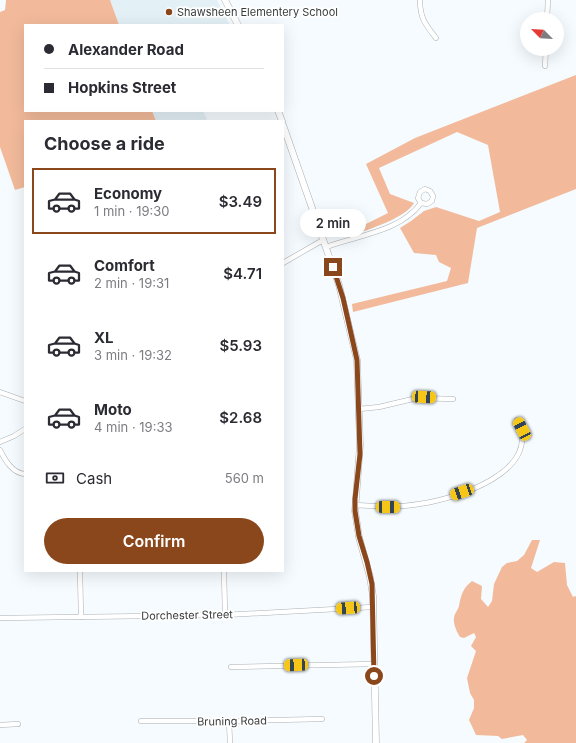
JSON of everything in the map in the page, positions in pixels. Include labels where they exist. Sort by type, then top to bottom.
[{"type":"street","points":[[224,0],[237,24]]},
{"type":"street","points":[[420,0],[421,16],[426,26],[436,38]]},
{"type":"street","points":[[547,12],[548,0]]},
{"type":"street","points":[[545,66],[546,56]]},
{"type":"street","points":[[284,127],[341,292],[357,360],[360,454],[355,505],[358,530],[367,562],[372,590],[376,743]]},
{"type":"street","points":[[326,247],[364,236],[400,222],[411,214],[421,203]]},
{"type":"street","points":[[284,262],[323,240]]},
{"type":"street","points":[[0,392],[24,401]]},
{"type":"street","points":[[359,409],[383,406],[417,398],[453,399]]},
{"type":"street","points":[[355,505],[397,507],[419,504],[452,496],[490,482],[501,474],[517,456],[522,436],[522,429],[517,420]]},
{"type":"street","points":[[0,442],[24,430]]},
{"type":"street","points":[[0,450],[13,469],[19,473],[24,474]]},
{"type":"street","points":[[80,572],[81,617]]},
{"type":"street","points":[[224,572],[225,615]]},
{"type":"street","name":"Dorchester Street","points":[[0,618],[225,615],[373,606]]},
{"type":"street","points":[[231,667],[374,664]]},
{"type":"street","name":"Bruning Road","points":[[141,721],[322,719]]},
{"type":"street","points":[[229,721],[230,743]]},
{"type":"street","points":[[0,725],[18,724]]},
{"type":"shaded area","points":[[6,0],[110,0],[119,24],[24,24],[24,112],[152,112],[156,120],[24,120],[24,187],[15,190],[0,147],[0,12],[5,10]]},
{"type":"shaded area","name":"Shawsheen Elementery School","points":[[110,0],[217,0],[229,24],[119,24]]},
{"type":"shaded area","points":[[576,75],[576,189],[477,228],[468,283],[353,312],[352,304],[447,281],[451,268],[439,262],[436,255],[414,253],[400,228],[424,211],[436,207],[479,221],[500,212],[488,145],[457,132],[379,168],[390,194],[414,203],[410,208],[398,217],[374,228],[358,233],[332,236],[328,233],[366,224],[388,213],[366,164],[415,138]]},
{"type":"shaded area","points":[[152,112],[204,112],[207,119],[204,120],[156,120]]},
{"type":"shaded area","points":[[532,540],[540,540],[531,568],[537,572],[554,562],[565,563],[567,585],[573,597],[576,596],[576,743],[524,743],[527,740],[523,735],[502,739],[498,736],[476,735],[469,720],[474,708],[474,700],[470,693],[467,678],[476,651],[471,646],[476,637],[474,633],[464,638],[460,637],[455,625],[455,615],[463,592],[466,586],[472,581],[482,586],[481,599],[488,607],[492,601],[494,584],[502,567],[507,563],[517,561],[524,555]]},
{"type":"place","name":"Shawsheen Elementery School","points":[[169,12]]},
{"type":"route","points":[[333,267],[340,285],[357,360],[360,454],[355,511],[359,536],[372,584],[374,676]]}]
